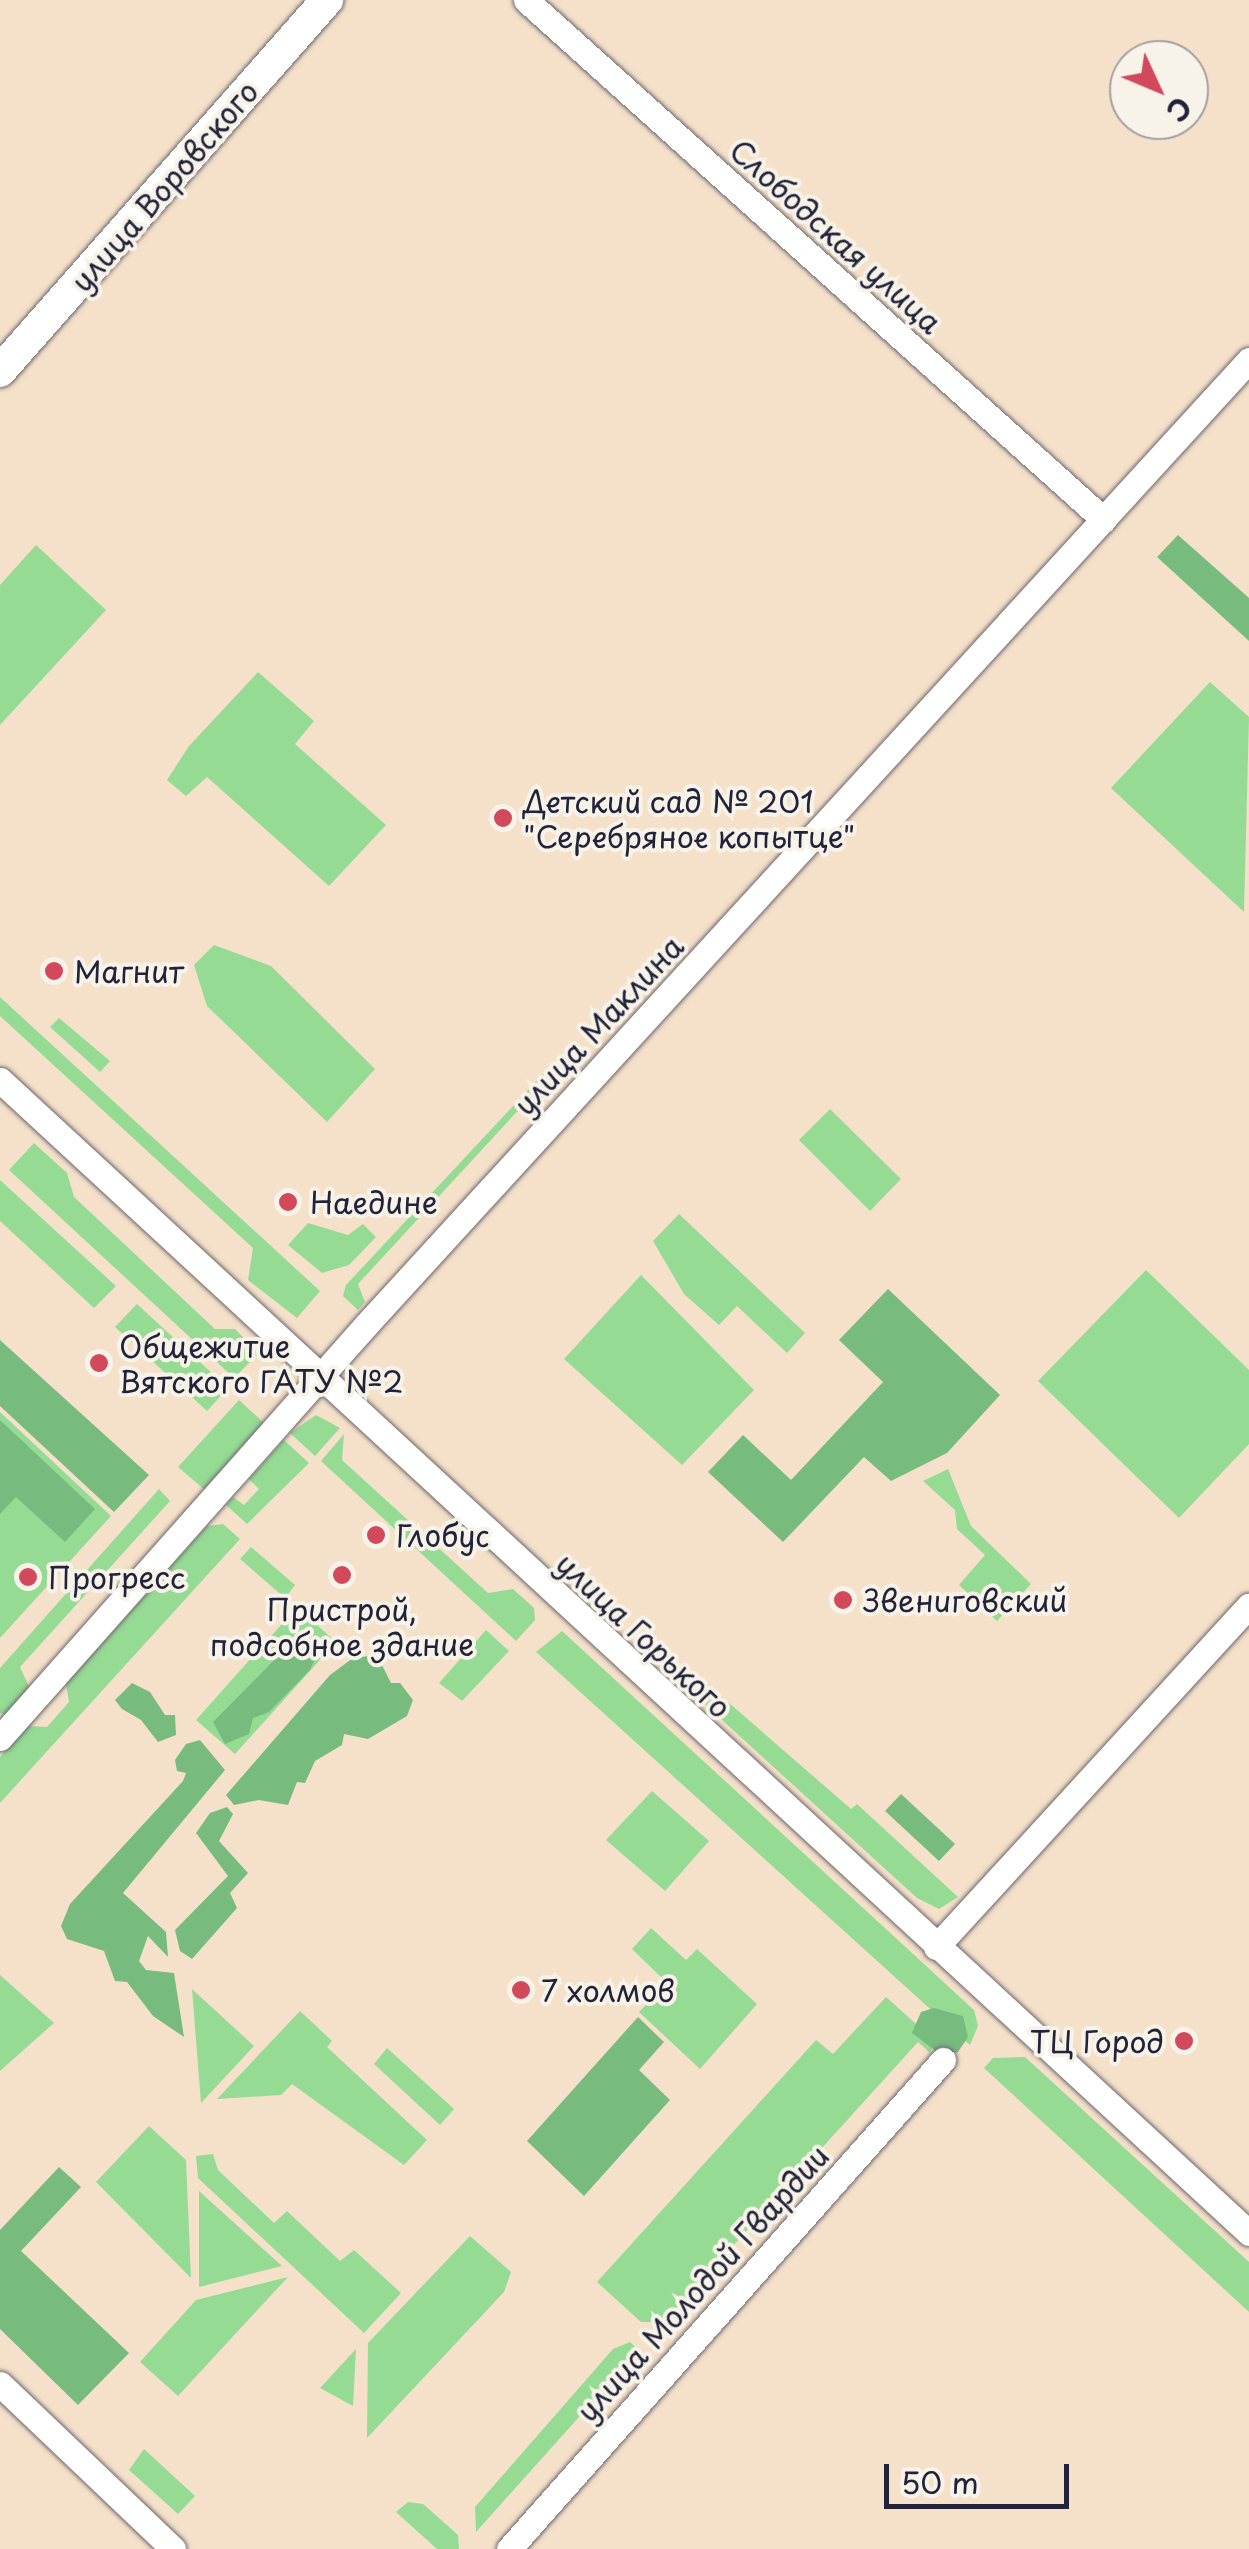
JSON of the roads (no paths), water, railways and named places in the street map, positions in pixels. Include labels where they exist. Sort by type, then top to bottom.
[{"type":"main road","name":"улица Воровского","points":[[0,372],[327,0]]},
{"type":"street","name":"Слободская улица","points":[[526,0],[1104,520]]},
{"type":"street","name":"улица Маклина","points":[[0,1738],[318,1380],[1249,360]]},
{"type":"street","name":"улица Горького","points":[[0,1080],[318,1380],[1249,2233]]},
{"type":"street","points":[[936,1947],[1249,1606]]},
{"type":"street","name":"улица Молодой Гвардии","points":[[510,2549],[943,2060]]},
{"type":"street","points":[[0,2384],[173,2549]]},
{"type":"place","name":"Детский сад № 201 \"Серебряное копытце\"","points":[[503,818]]},
{"type":"place","name":"Магнит","points":[[54,971]]},
{"type":"place","name":"Наедине","points":[[288,1202]]},
{"type":"place","name":"Общежитие Вятского ГАТУ №2","points":[[99,1363]]},
{"type":"place","name":"Глобус","points":[[376,1535]]},
{"type":"place","name":"Пристрой, подсобное здание","points":[[342,1575]]},
{"type":"place","name":"Прогресс","points":[[28,1577]]},
{"type":"place","name":"Звениговский","points":[[843,1600]]},
{"type":"place","name":"7 холмов","points":[[521,1990]]},
{"type":"place","name":"ТЦ Город","points":[[1184,2041]]}]
